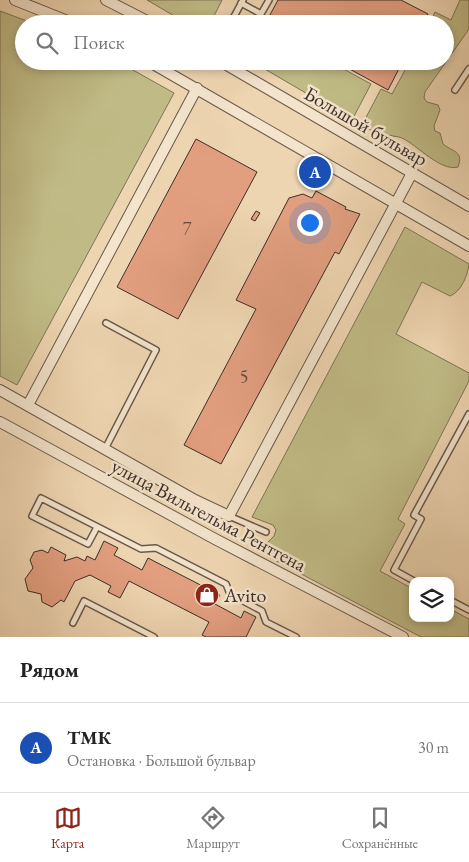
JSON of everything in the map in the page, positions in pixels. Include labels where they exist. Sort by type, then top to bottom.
[{"type":"street","points":[[15,0],[52,15]]},
{"type":"street","points":[[106,0],[136,15]]},
{"type":"street","points":[[164,70],[469,246]]},
{"type":"street","name":"Большой бульвар","points":[[236,70],[469,206]]},
{"type":"street","points":[[28,406],[197,88]]},
{"type":"street","points":[[229,516],[412,172]]},
{"type":"street","name":"улица Вильгельма Рентгена","points":[[0,390],[195,500],[229,516]]},
{"type":"street","name":"улица Вильгельма Рентгена","points":[[0,422],[215,539],[403,637]]},
{"type":"lane","points":[[235,15],[242,2],[261,14],[269,0]]},
{"type":"lane","points":[[455,90],[469,69]]},
{"type":"lane","points":[[105,450],[156,350],[106,323]]},
{"type":"lane","points":[[409,578],[394,570],[421,519],[414,515],[469,414]]},
{"type":"lane","points":[[97,527],[88,544],[32,516],[41,498],[141,549],[156,548],[226,584],[230,594],[262,611],[266,622],[296,637]]},
{"type":"lane","points":[[229,516],[266,532]]},
{"type":"lane","points":[[73,623],[84,601],[154,637]]},
{"type":"lane","points":[[454,602],[469,610]]},
{"type":"shaded area","points":[[147,0],[222,0],[214,15],[173,15]]},
{"type":"shaded area","points":[[460,0],[469,0],[469,29],[454,50],[454,15]]},
{"type":"shaded area","points":[[0,11],[15,17],[15,70],[133,70],[174,93],[17,385],[0,376]]},
{"type":"shaded area","points":[[266,70],[345,70],[371,84],[352,120]]},
{"type":"shaded area","points":[[405,70],[440,70],[425,92],[424,98],[427,102],[438,105],[440,110],[434,126],[435,131],[440,133],[443,144],[459,155],[458,167],[444,166],[402,138],[390,135],[387,140],[362,125],[381,89],[392,94]]},
{"type":"shaded area","points":[[405,227],[469,264],[463,283],[450,296],[422,282],[396,334],[469,373],[469,381],[398,519],[405,524],[380,571],[409,587],[409,622],[454,622],[454,611],[469,619],[469,637],[421,637],[267,556],[264,552],[265,545],[274,536],[276,530],[273,525],[252,517]]},
{"type":"building","points":[[278,0],[401,0],[428,14],[428,15],[270,15]]},
{"type":"building","points":[[351,70],[398,70],[388,90]]},
{"type":"building","points":[[196,139],[257,172],[178,319],[117,287]]},
{"type":"building","points":[[316,191],[346,207],[345,209],[360,214],[339,254],[335,252],[221,464],[184,445],[256,309],[236,300],[289,198],[303,194],[312,198]]},
{"type":"building","points":[[256,211],[260,213],[255,221],[251,219]]},
{"type":"building","points":[[104,541],[118,548],[114,555],[142,570],[148,558],[220,595],[215,604],[241,618],[244,611],[256,617],[246,637],[206,637],[202,635],[209,622],[129,581],[120,598],[108,592],[111,586],[90,575],[75,581],[64,602],[61,600],[52,607],[42,602],[41,594],[28,591],[25,579],[33,568],[30,560],[34,552],[42,550],[48,553],[51,547],[66,555],[64,561],[77,557],[85,561],[87,556],[95,560]]},
{"type":"place","name":"ТМК","points":[[315,172]]},
{"type":"place","name":"Avito","points":[[207,595]]}]
